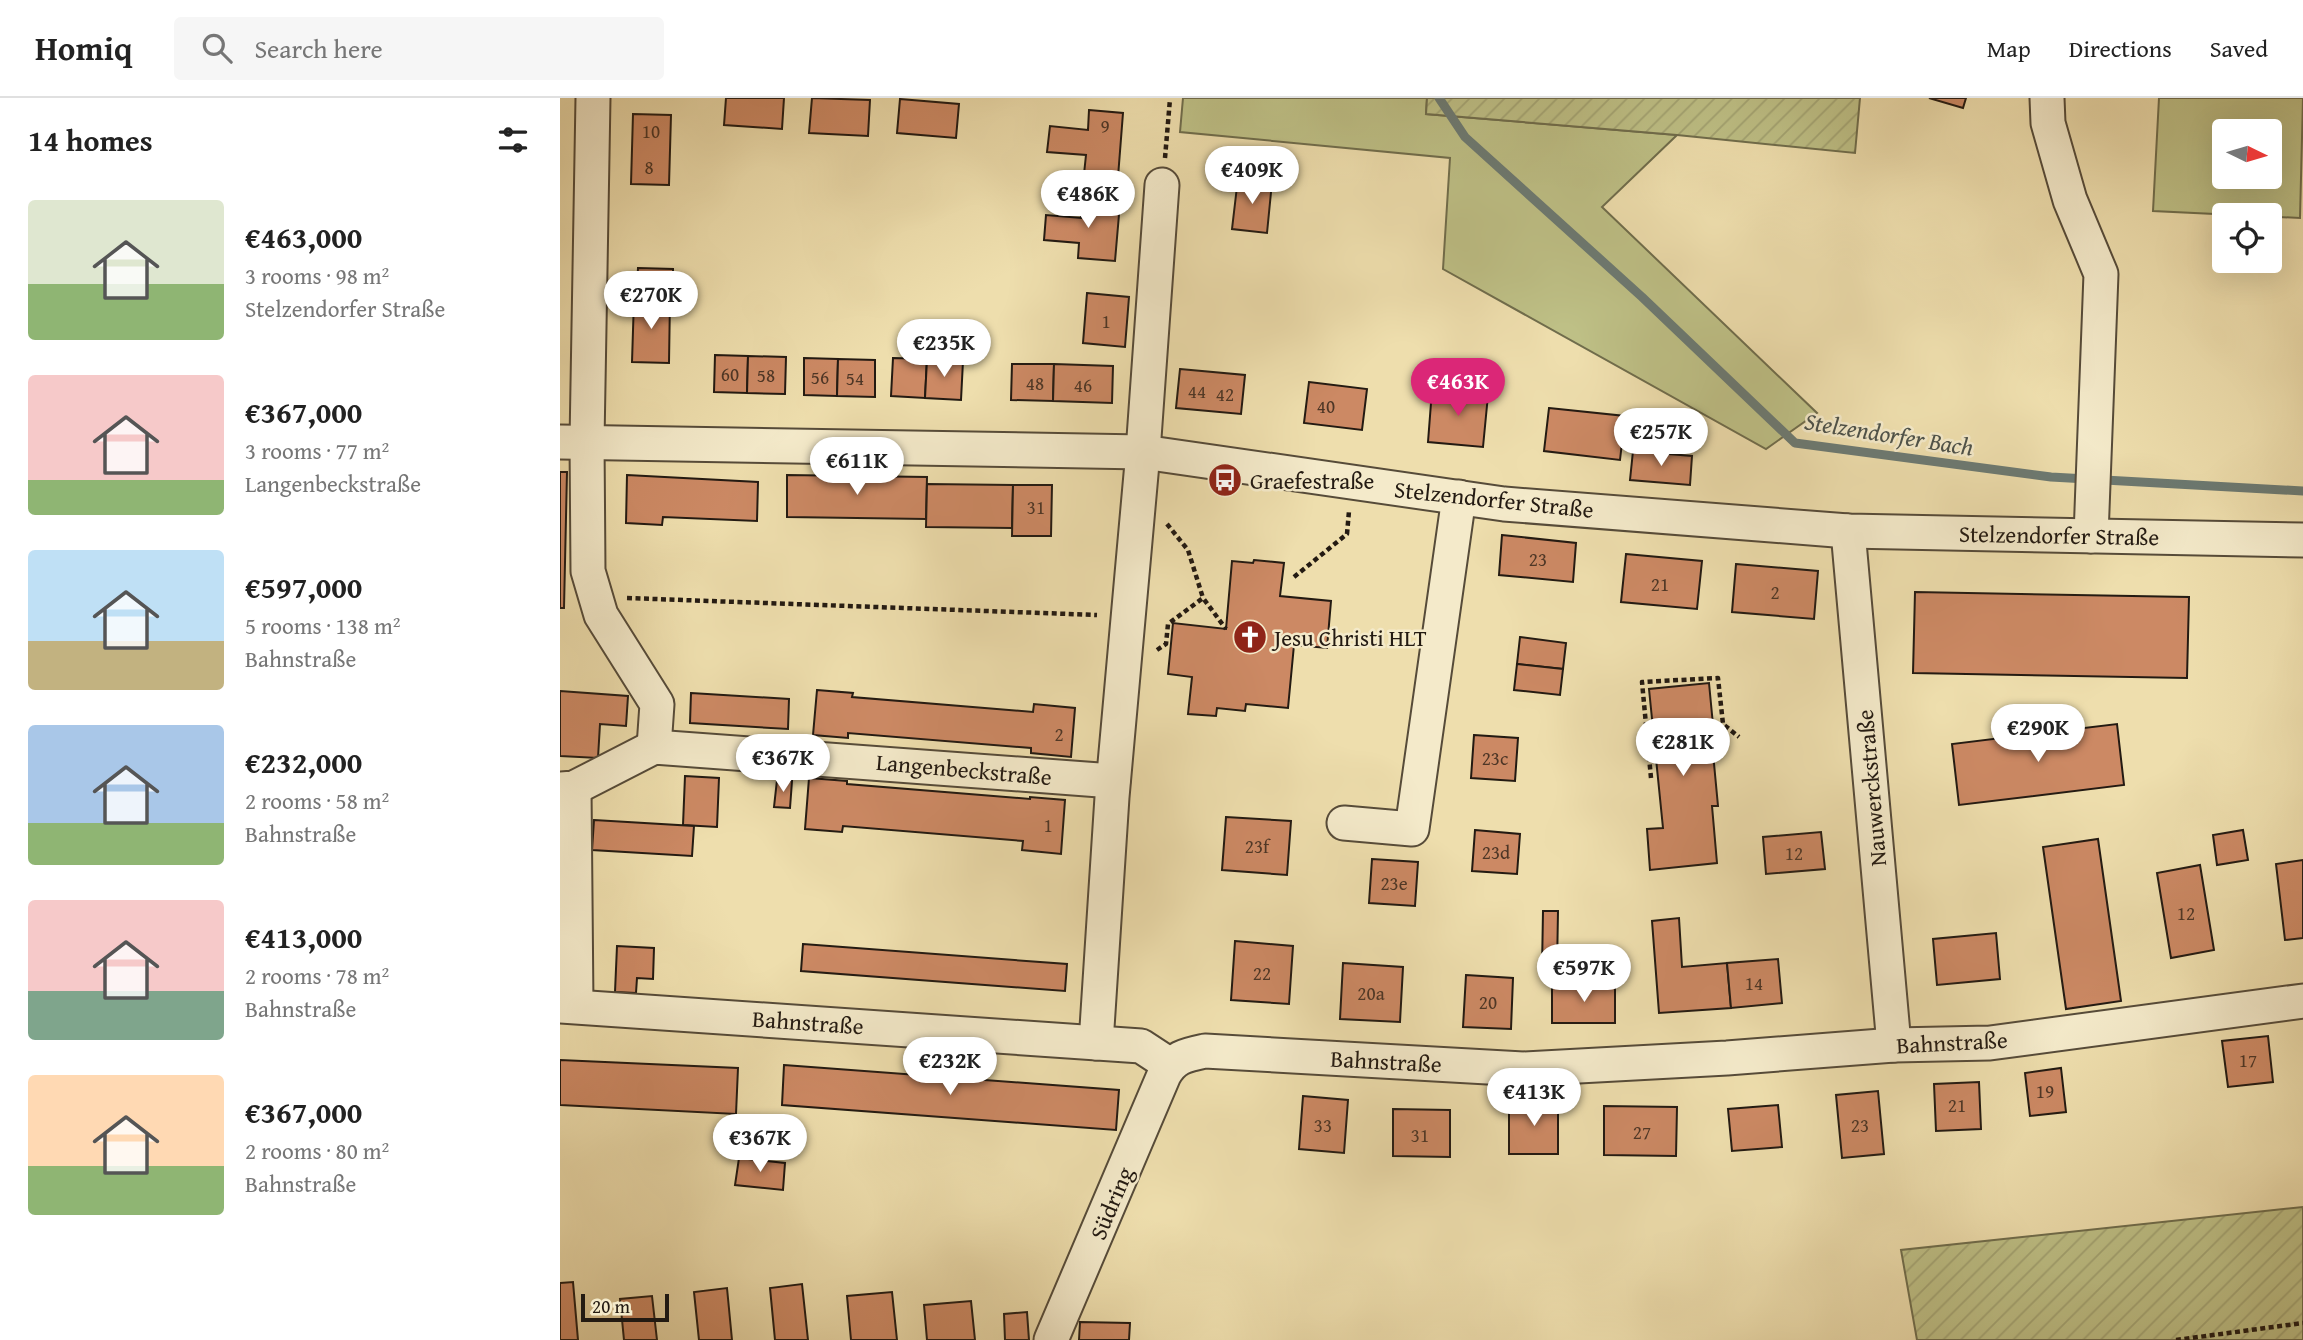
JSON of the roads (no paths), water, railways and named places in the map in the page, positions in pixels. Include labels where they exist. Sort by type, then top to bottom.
[{"type":"street","points":[[568,1006],[567,788],[654,747],[657,704],[601,615],[588,571],[574,441],[593,98]]},
{"type":"street","points":[[2047,98],[2048,123],[2070,200],[2101,274],[2091,536]]},
{"type":"street","points":[[1096,1043],[1113,781],[1143,452],[1163,185]]},
{"type":"street","name":"Stelzendorfer Straße","points":[[574,441],[1143,452],[1504,504],[1848,531],[2303,540]]},
{"type":"street","points":[[1344,823],[1412,829],[1459,497]]},
{"type":"street","name":"Nauwerckstraße","points":[[1848,531],[1895,1045]]},
{"type":"street","name":"Langenbeckstraße","points":[[654,747],[1113,781]]},
{"type":"street","name":"Bahnstraße","points":[[568,1006],[1141,1046],[1170,1065],[1182,1055],[1205,1051],[1523,1069],[1727,1058],[1895,1045],[1990,1043],[2303,1001]]},
{"type":"street","name":"Südring","points":[[1051,1340],[1170,1065]]},
{"type":"waterway","name":"Stelzendorfer Bach","points":[[1439,98],[1465,137],[1642,297],[1795,443],[2051,477],[2303,491]]},
{"type":"place","name":"Graefestraße","points":[[1225,480]]},
{"type":"place","name":"Jesu Christi HLT","points":[[1250,637]]}]
